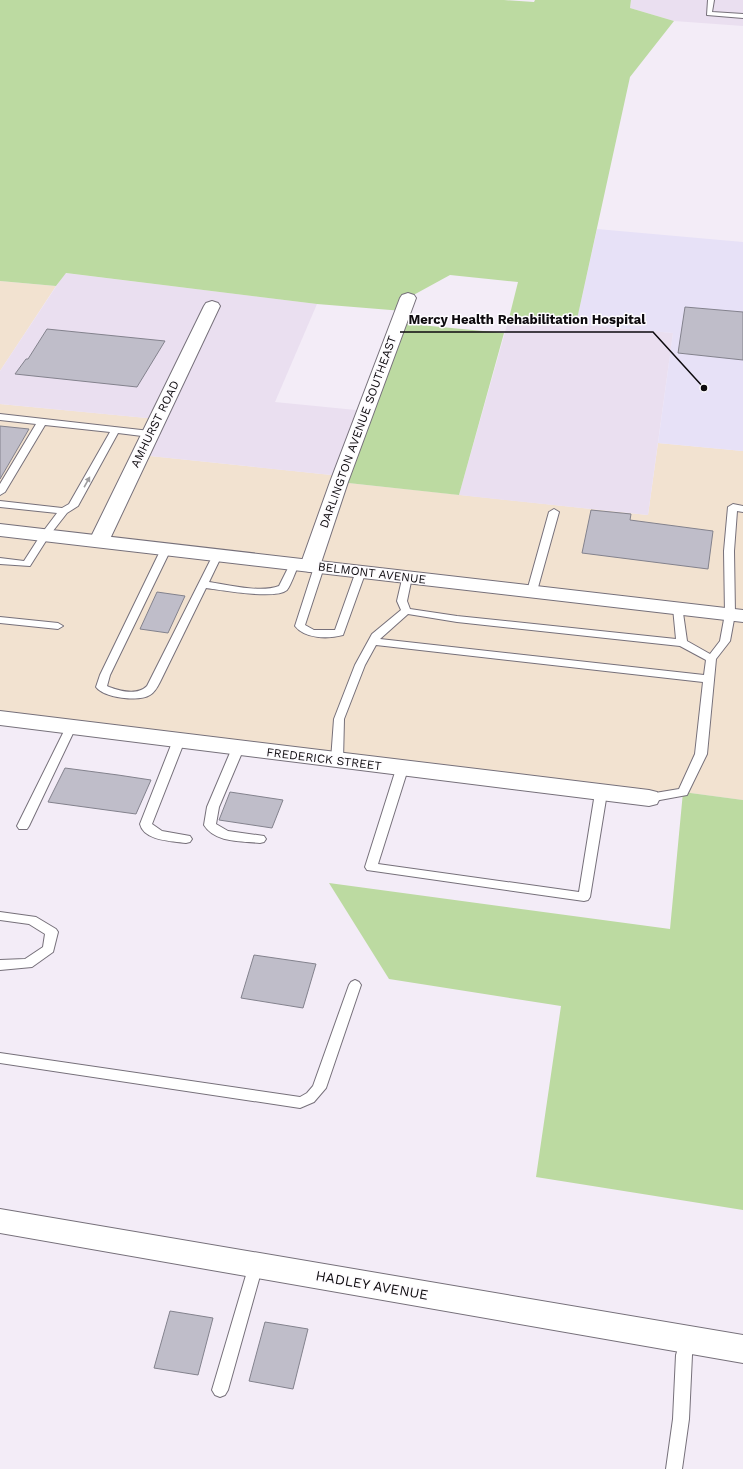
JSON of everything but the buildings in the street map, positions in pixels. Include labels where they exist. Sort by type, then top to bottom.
[{"type":"street","name":"DARLINGTON AVENUE SOUTHEAST","points":[[308,565],[408,298]]},
{"type":"street","name":"AMHURST ROAD","points":[[98,541],[212,306]]},
{"type":"street","name":"BELMONT AVENUE","points":[[0,530],[737,615]]},
{"type":"street","name":"FREDERICK STREET","points":[[0,718],[402,769],[649,798]]},
{"type":"street","name":"HADLEY AVENUE","points":[[0,1220],[743,1349]]},
{"type":"lane","points":[[711,0],[709,14],[743,16]]},
{"type":"lane","points":[[0,417],[150,434]]},
{"type":"lane","points":[[0,492],[42,422]]},
{"type":"lane","points":[[0,504],[64,511],[69,510],[73,506],[115,431]]},
{"type":"lane","points":[[649,798],[683,792],[701,754],[711,660],[725,641],[737,615],[729,551],[733,507],[743,508]]},
{"type":"lane","points":[[0,561],[27,564],[45,535],[64,511]]},
{"type":"lane","points":[[532,591],[554,512]]},
{"type":"lane","points":[[166,549],[100,687],[107,691],[140,695],[147,692],[155,682],[217,555]]},
{"type":"lane","points":[[308,565],[300,626],[303,630],[312,632],[339,633],[361,572]]},
{"type":"lane","points":[[202,584],[279,591],[308,565]]},
{"type":"lane","points":[[406,611],[402,601],[407,577]]},
{"type":"lane","points":[[678,608],[682,643]]},
{"type":"lane","points":[[337,760],[339,720],[360,665],[376,636],[406,611],[465,620],[682,643],[711,660]]},
{"type":"lane","points":[[0,620],[58,626]]},
{"type":"lane","points":[[373,641],[708,679]]},
{"type":"lane","points":[[23,826],[71,727]]},
{"type":"lane","points":[[179,740],[146,824],[147,828],[159,835],[186,839]]},
{"type":"lane","points":[[238,748],[213,806],[210,825],[216,831],[230,836],[260,839]]},
{"type":"lane","points":[[402,769],[371,867],[584,897],[601,793]]},
{"type":"lane","points":[[0,916],[32,920],[52,932],[50,949],[28,964],[0,965]]},
{"type":"lane","points":[[0,1058],[205,1090],[296,1103],[303,1102],[313,1096],[319,1088],[355,986]]},
{"type":"lane","points":[[220,1390],[256,1265]]},
{"type":"lane","points":[[674,1469],[681,1419],[684,1355],[687,1340]]},
{"type":"shaded area","points":[[631,0],[743,0],[743,26],[674,21],[630,8]]},
{"type":"shaded area","points":[[597,229],[743,242],[743,451],[658,443],[673,333],[576,324]]},
{"type":"shaded area","points":[[65,273],[317,304],[275,402],[366,411],[341,476],[140,455],[157,419],[0,404],[0,371]]},
{"type":"shaded area","points":[[0,281],[56,286],[0,371]]},
{"type":"shaded area","points":[[509,318],[673,333],[648,515],[459,495]]},
{"type":"shaded area","points":[[0,404],[158,419],[141,455],[341,476],[339,482],[648,515],[658,443],[743,451],[743,800],[683,792],[649,798],[0,718]]},
{"type":"green space","points":[[0,0],[504,0],[534,2],[535,0],[631,0],[630,8],[674,21],[630,77],[576,324],[509,318],[518,282],[450,275],[408,298],[403,311],[317,304],[66,273],[56,286],[0,281]]},
{"type":"green space","points":[[399,323],[504,333],[459,495],[339,482]]},
{"type":"green space","points":[[683,792],[743,800],[743,1210],[536,1177],[561,1006],[389,979],[329,883],[670,929]]},
{"type":"place","name":"Mercy Health Rehabilitation Hospital","points":[[704,388]]}]
